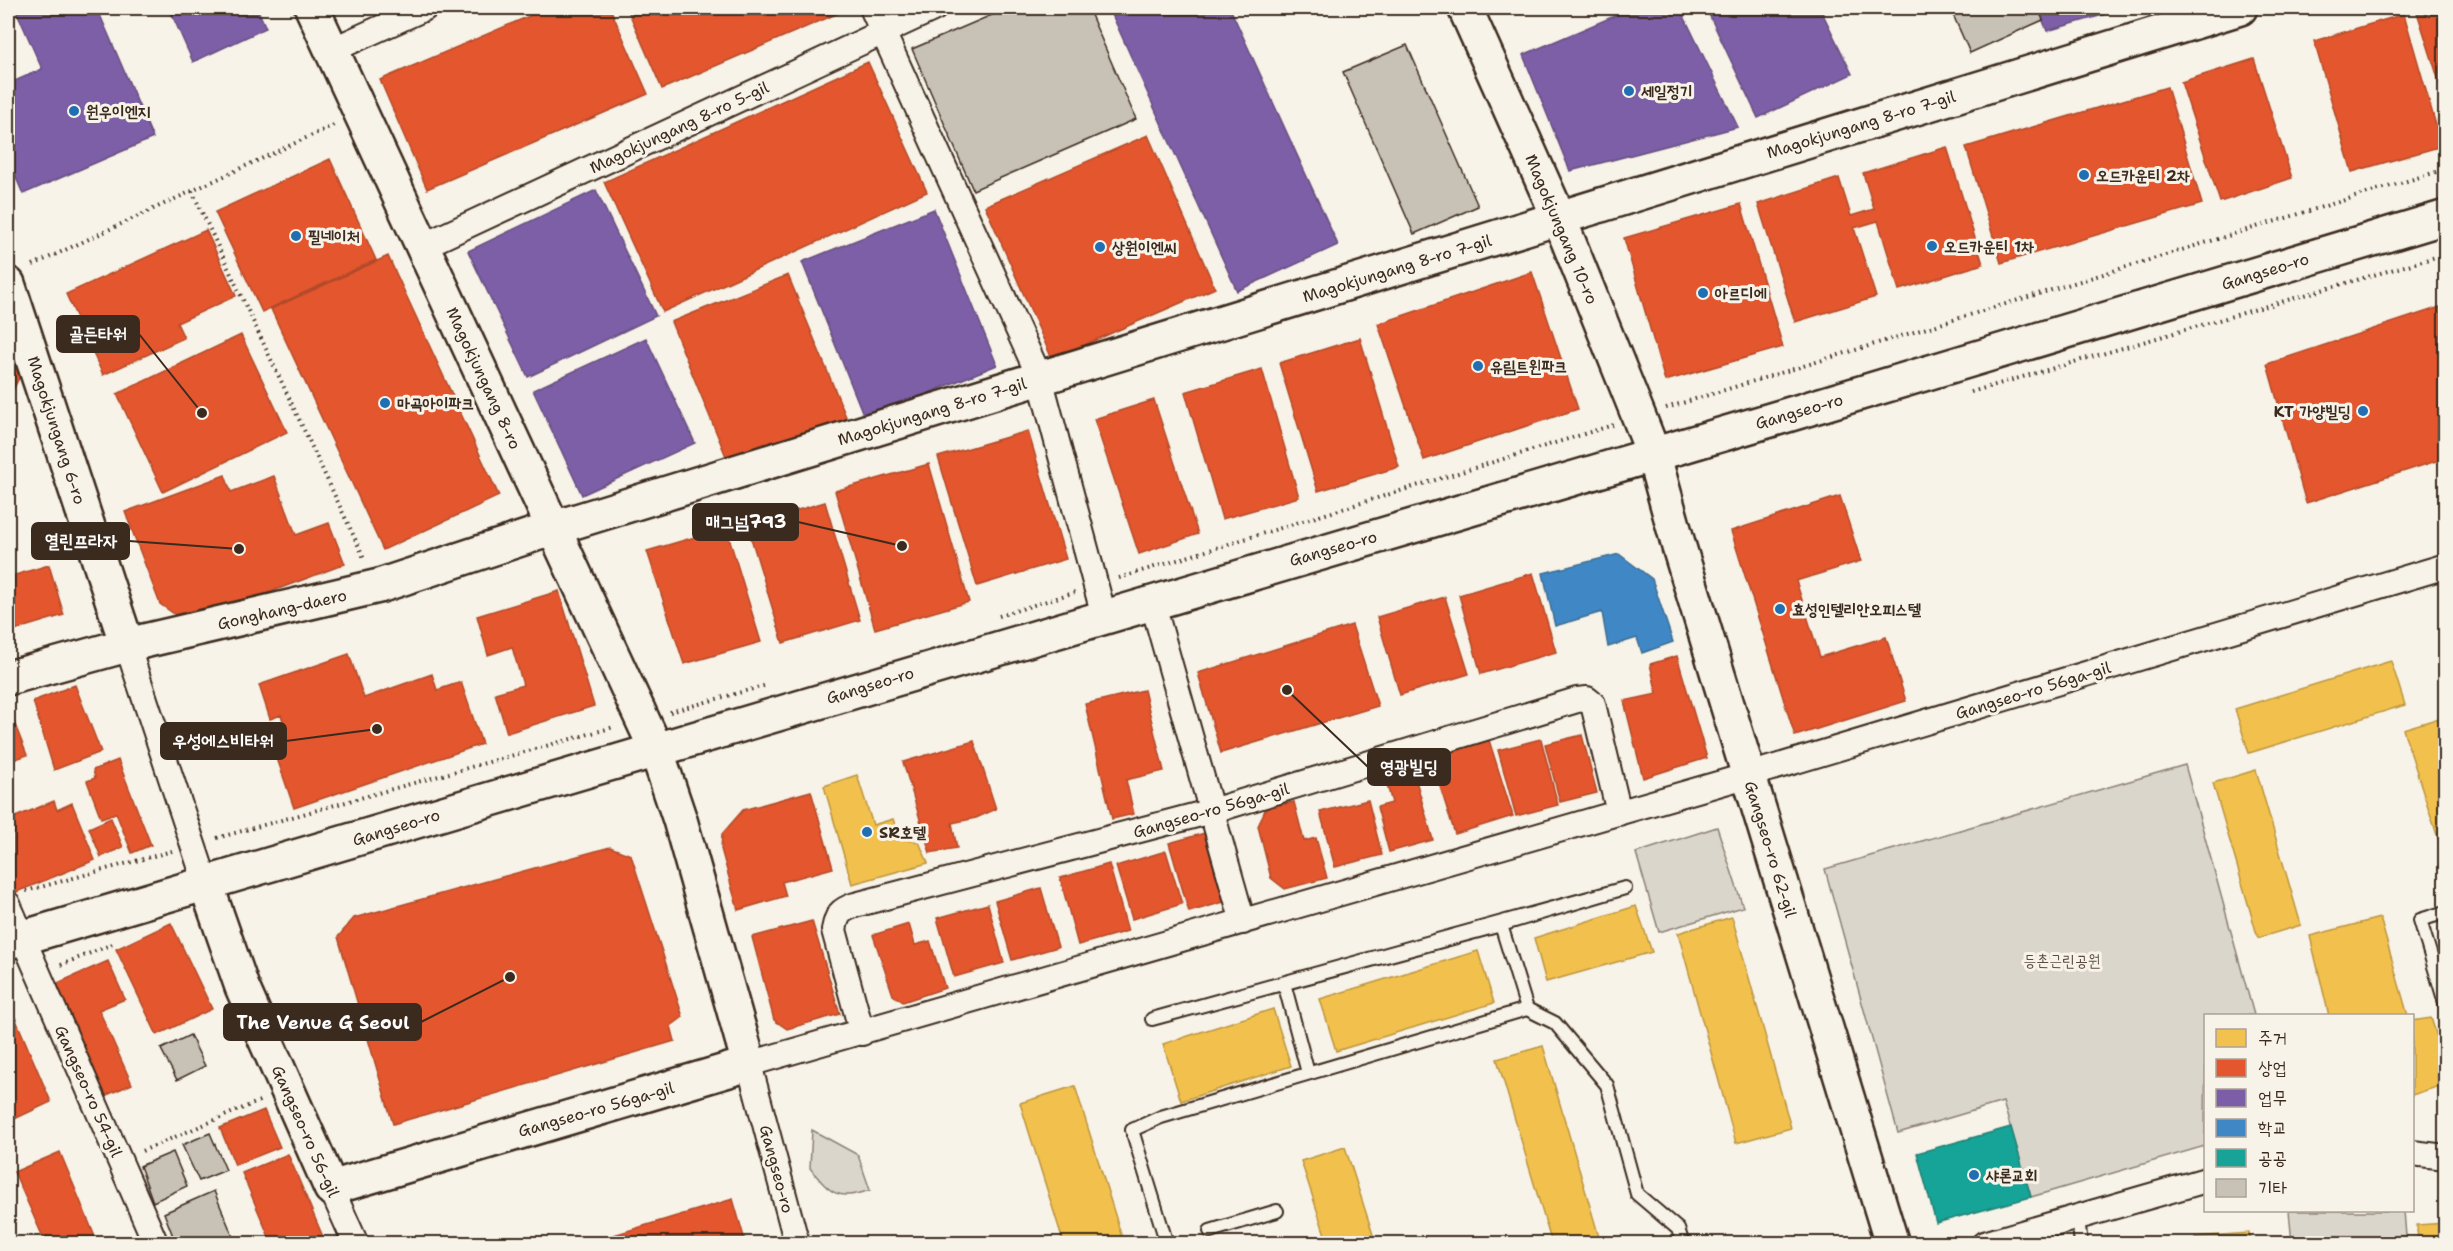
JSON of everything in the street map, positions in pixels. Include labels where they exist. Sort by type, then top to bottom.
[{"type":"street","name":"Magokjungang 8-ro","points":[[312,8],[656,749]]},
{"type":"street","points":[[332,50],[425,8]]},
{"type":"street","points":[[872,8],[1040,378],[1100,601]]},
{"type":"street","name":"Magokjungang 8-ro 5-gil","points":[[423,246],[935,8]]},
{"type":"street","name":"Magokjungang 10-ro","points":[[1465,8],[1559,218],[1653,453]]},
{"type":"street","name":"Magokjungang 8-ro 7-gil","points":[[554,528],[2238,8]]},
{"type":"street","name":"Gangseo-ro","points":[[14,940],[656,749],[1100,601],[1152,602],[2445,216]]},
{"type":"street","name":"Magokjungang 6-ro","points":[[20,274],[127,645]]},
{"type":"street","name":"Gangseo-ro 62-gil","points":[[1653,453],[1679,547],[1892,1244]]},
{"type":"street","name":"Gonghang-daero","points":[[8,678],[127,645],[380,586],[554,528]]},
{"type":"street","name":"Gangseo-ro 56ga-gil","points":[[331,1188],[749,1064],[1749,775],[2445,566]]},
{"type":"street","points":[[1152,602],[1243,922]]},
{"type":"street","points":[[127,645],[206,884]]},
{"type":"street","name":"Gangseo-ro 56ga-gil","points":[[861,1033],[834,930],[837,916],[842,909],[1212,811],[1587,699],[1593,704],[1619,813]]},
{"type":"street","name":"Gangseo-ro","points":[[656,749],[680,820],[797,1244]]},
{"type":"street","name":"Gangseo-ro 56-gil","points":[[206,884],[242,987],[356,1244]]},
{"type":"street","points":[[13,899],[14,940]]},
{"type":"street","name":"Gangseo-ro 54-gil","points":[[14,940],[120,1161],[156,1244]]},
{"type":"street","points":[[2414,1153],[2445,1157]]},
{"type":"street","points":[[1984,1244],[2204,1180]]},
{"type":"lane","points":[[1625,888],[1500,925],[1284,983],[1152,1018],[1625,888]]},
{"type":"lane","points":[[2445,912],[2420,920],[2445,1006]]},
{"type":"lane","points":[[1500,925],[1527,1009]]},
{"type":"lane","points":[[1284,983],[1308,1073]]},
{"type":"lane","points":[[1167,1244],[1132,1130],[1161,1117],[1527,1009],[1556,1023],[1607,1085],[1637,1194],[1678,1230],[1683,1244]]},
{"type":"lane","points":[[1210,1231],[1277,1211]]},
{"type":"lane","points":[[2078,1218],[2081,1244]]},
{"type":"path","points":[[20,274],[361,112]]},
{"type":"path","points":[[997,616],[1100,601],[1639,417],[2445,169]]},
{"type":"path","points":[[192,191],[380,586]]},
{"type":"path","points":[[13,899],[193,845],[776,682]]},
{"type":"path","points":[[120,1161],[287,1089]]},
{"type":"green space","name":"등촌근린공원","points":[[2185,765],[2254,1014],[2204,1014],[2204,1146],[2031,1197],[2003,1102],[1898,1133],[1825,869]]},
{"type":"green space","points":[[1717,827],[1743,907],[1659,932],[1636,853]]},
{"type":"green space","points":[[812,1130],[858,1155],[870,1190],[859,1194],[842,1195],[823,1184],[810,1168]]},
{"type":"green space","points":[[2289,1212],[2404,1212],[2406,1236],[2292,1243]]},
{"type":"building: 주거","points":[[2391,661],[2405,705],[2249,753],[2235,709]]},
{"type":"building: 주거","points":[[2446,716],[2446,863],[2403,729]]},
{"type":"building: 주거","points":[[2256,770],[2301,925],[2258,938],[2213,783]]},
{"type":"building: 주거","name":"SR호텔","points":[[857,775],[873,825],[893,819],[900,839],[919,842],[928,863],[852,884],[824,786]]},
{"type":"building: 주거","points":[[1636,906],[1652,952],[1546,982],[1534,938]]},
{"type":"building: 주거","points":[[1732,917],[1791,1128],[1736,1143],[1678,933]]},
{"type":"building: 주거","points":[[2380,918],[2407,1014],[2329,1014],[2310,936]]},
{"type":"building: 주거","points":[[1478,951],[1494,1003],[1336,1051],[1320,999]]},
{"type":"building: 주거","points":[[1273,1009],[1291,1066],[1181,1101],[1163,1044]]},
{"type":"building: 주거","points":[[2431,1018],[2446,1064],[2446,1084],[2414,1094],[2414,1021]]},
{"type":"building: 주거","points":[[1543,1046],[1601,1244],[1552,1244],[1497,1059]]},
{"type":"building: 주거","points":[[1075,1086],[1124,1244],[1064,1244],[1020,1103]]},
{"type":"building: 주거","points":[[1345,1147],[1376,1244],[1328,1244],[1301,1161]]},
{"type":"building: 주거","points":[[2446,1223],[2446,1244],[2418,1244],[2417,1225]]},
{"type":"building: 주거","points":[[2249,1233],[2250,1244],[2195,1244],[2195,1237]]},
{"type":"building: 주거","points":[[891,1237],[893,1244],[871,1244]]},
{"type":"building: 상업","points":[[548,8],[610,8],[648,94],[427,189],[380,80]]},
{"type":"building: 상업","points":[[627,8],[839,8],[841,12],[662,89]]},
{"type":"building: 상업","points":[[2446,8],[2446,103],[2416,9]]},
{"type":"building: 상업","points":[[2404,14],[2442,146],[2352,172],[2314,41]]},
{"type":"building: 상업","points":[[2254,59],[2292,178],[2220,202],[2181,82]]},
{"type":"building: 상업","points":[[868,62],[927,192],[663,312],[604,182]]},
{"type":"building: 상업","name":"오드카운티 2차","points":[[2167,87],[2202,204],[2001,263],[1966,147]]},
{"type":"building: 상업","name":"상원이엔씨","points":[[1148,135],[1215,288],[1052,359],[985,206]]},
{"type":"building: 상업","name":"오드카운티 1차","points":[[1947,147],[1983,264],[1899,290],[1878,221],[1854,228],[1876,297],[1795,322],[1758,204],[1839,178],[1851,216],[1874,209],[1863,173]]},
{"type":"building: 상업","name":"필네이처","points":[[330,159],[376,260],[262,312],[215,212]]},
{"type":"building: 상업","name":"아르디에","points":[[1741,204],[1783,347],[1665,381],[1624,238]]},
{"type":"building: 상업","points":[[206,230],[236,296],[177,323],[184,338],[103,375],[66,294]]},
{"type":"building: 상업","name":"마곡아이파크","points":[[388,256],[499,496],[383,550],[271,309]]},
{"type":"building: 상업","name":"유림트윈파크","points":[[1532,272],[1578,409],[1424,460],[1378,324]]},
{"type":"building: 상업","points":[[788,275],[847,419],[730,466],[671,322]]},
{"type":"building: 상업","name":"KT 가양빌딩","points":[[2446,305],[2446,458],[2306,503],[2267,364]]},
{"type":"building: 상업","points":[[241,335],[287,432],[163,492],[117,394]]},
{"type":"building: 상업","points":[[1360,338],[1399,467],[1318,491],[1279,363]]},
{"type":"building: 상업","points":[[8,354],[26,364],[8,400]]},
{"type":"building: 상업","points":[[1262,369],[1299,497],[1222,519],[1185,392]]},
{"type":"building: 상업","points":[[1154,400],[1198,534],[1139,554],[1094,419]]},
{"type":"building: 상업","points":[[1028,431],[1066,559],[977,586],[938,457]]},
{"type":"building: 상업","points":[[929,464],[969,602],[875,629],[835,491]]},
{"type":"building: 상업","points":[[225,475],[231,492],[274,476],[296,535],[329,523],[345,564],[187,623],[160,604],[125,512]]},
{"type":"building: 상업","name":"효성인텔리안오피스텔","points":[[1840,496],[1861,561],[1796,581],[1820,657],[1886,637],[1906,701],[1795,736],[1731,531]]},
{"type":"building: 상업","points":[[825,502],[860,620],[783,643],[747,525]]},
{"type":"building: 상업","points":[[726,528],[761,642],[684,664],[647,551]]},
{"type":"building: 상업","points":[[49,565],[64,615],[8,632],[8,577]]},
{"type":"building: 상업","points":[[1533,573],[1556,652],[1481,674],[1459,595]]},
{"type":"building: 상업","points":[[559,591],[594,706],[507,733],[495,693],[523,685],[512,647],[488,655],[477,616]]},
{"type":"building: 상업","points":[[1445,597],[1469,674],[1400,695],[1377,617]]},
{"type":"building: 상업","points":[[1352,625],[1378,706],[1221,753],[1198,673]]},
{"type":"building: 상업","points":[[349,654],[364,698],[432,674],[437,690],[461,682],[482,744],[294,808],[268,732],[285,727],[281,715],[270,719],[259,685]]},
{"type":"building: 상업","points":[[1677,656],[1707,758],[1643,778],[1624,701],[1657,694],[1650,664]]},
{"type":"building: 상업","points":[[75,685],[101,752],[54,770],[33,701]]},
{"type":"building: 상업","points":[[1144,690],[1164,771],[1126,780],[1134,814],[1112,819],[1085,704]]},
{"type":"building: 상업","points":[[8,707],[27,755],[8,762]]},
{"type":"building: 상업","points":[[1582,735],[1597,793],[1560,802],[1545,744]]},
{"type":"building: 상업","points":[[1488,737],[1513,816],[1455,834],[1430,755]]},
{"type":"building: 상업","points":[[1541,739],[1558,805],[1516,816],[1498,750]]},
{"type":"building: 상업","points":[[974,741],[996,809],[976,818],[952,823],[957,848],[930,853],[903,762]]},
{"type":"building: 상업","points":[[118,760],[151,845],[132,853],[116,813],[101,818],[87,781],[95,778],[93,770]]},
{"type":"building: 상업","points":[[1413,770],[1433,840],[1389,852],[1377,807],[1392,803],[1385,778]]},
{"type":"building: 상업","points":[[811,791],[833,868],[782,882],[786,896],[738,910],[721,849],[722,834],[743,810]]},
{"type":"building: 상업","points":[[1368,800],[1382,855],[1335,867],[1320,812]]},
{"type":"building: 상업","points":[[54,801],[57,810],[72,803],[95,860],[14,893],[8,876],[8,820]]},
{"type":"building: 상업","points":[[1294,802],[1304,841],[1316,838],[1327,878],[1285,889],[1271,878],[1258,826],[1266,808]]},
{"type":"building: 상업","points":[[111,818],[123,847],[101,857],[89,828]]},
{"type":"building: 상업","points":[[1212,831],[1231,900],[1189,912],[1169,843]]},
{"type":"building: 상업","points":[[610,847],[631,855],[683,1017],[671,1026],[675,1041],[393,1124],[338,937],[354,918]]},
{"type":"building: 상업","points":[[1166,851],[1182,904],[1132,919],[1116,866]]},
{"type":"building: 상업","points":[[1109,864],[1128,931],[1078,945],[1060,878]]},
{"type":"building: 상업","points":[[1041,888],[1058,947],[1012,960],[995,901]]},
{"type":"building: 상업","points":[[988,904],[1004,963],[954,977],[937,918]]},
{"type":"building: 상업","points":[[812,921],[840,1014],[787,1029],[774,1020],[752,937]]},
{"type":"building: 상업","points":[[171,923],[212,1009],[157,1035],[116,949]]},
{"type":"building: 상업","points":[[909,924],[915,945],[930,941],[945,988],[903,1002],[893,995],[873,935]]},
{"type":"building: 상업","points":[[108,961],[125,999],[99,1010],[132,1084],[100,1098],[51,986]]},
{"type":"building: 상업","points":[[8,1001],[51,1102],[8,1122]]},
{"type":"building: 상업","points":[[264,1110],[280,1147],[235,1165],[220,1128]]},
{"type":"building: 상업","points":[[60,1152],[98,1244],[46,1244],[14,1172]]},
{"type":"building: 상업","points":[[288,1154],[326,1244],[272,1244],[242,1173]]},
{"type":"building: 상업","points":[[733,1199],[746,1244],[584,1244]]},
{"type":"building: 업무","name":"원우이엔지","points":[[15,8],[97,8],[153,138],[23,194],[8,159],[8,84],[42,69]]},
{"type":"building: 업무","points":[[169,8],[257,8],[266,28],[193,62]]},
{"type":"building: 업무","points":[[1109,8],[1230,8],[1338,245],[1237,291]]},
{"type":"building: 업무","name":"세일정기","points":[[1633,8],[1680,8],[1738,127],[1570,171],[1523,55]]},
{"type":"building: 업무","points":[[1706,8],[1820,8],[1852,74],[1758,118]]},
{"type":"building: 업무","points":[[2038,8],[2127,8],[2047,31]]},
{"type":"building: 업무","points":[[596,190],[656,316],[528,377],[468,251]]},
{"type":"building: 업무","points":[[934,209],[997,365],[865,419],[802,262]]},
{"type":"building: 업무","points":[[646,338],[695,443],[582,495],[533,390]]},
{"type":"building: 학교","points":[[1619,554],[1652,579],[1673,642],[1642,653],[1637,638],[1608,647],[1602,612],[1555,626],[1543,573]]},
{"type":"building: 공공","name":"샤론교회","points":[[2011,1127],[2031,1197],[1936,1223],[1917,1153]]},
{"type":"building: 기타","points":[[1008,8],[1088,8],[1136,119],[973,190],[912,49]]},
{"type":"building: 기타","points":[[1950,8],[2038,8],[2043,20],[1970,53]]},
{"type":"building: 기타","points":[[1407,45],[1478,206],[1414,234],[1343,72]]},
{"type":"building: 기타","points":[[190,1035],[205,1066],[177,1080],[161,1049]]},
{"type":"building: 기타","points":[[210,1133],[226,1170],[199,1181],[182,1145]]},
{"type":"building: 기타","points":[[173,1152],[187,1186],[153,1202],[140,1166]]},
{"type":"building: 기타","points":[[214,1191],[236,1244],[176,1244],[164,1213]]},
{"type":"place","name":"세일정기","points":[[1629,91]]},
{"type":"place","name":"원우이엔지","points":[[74,111]]},
{"type":"place","name":"오드카운티 2차","points":[[2084,175]]},
{"type":"place","name":"필네이처","points":[[296,236]]},
{"type":"place","name":"오드카운티 1차","points":[[1932,246]]},
{"type":"place","name":"상원이엔씨","points":[[1100,247]]},
{"type":"place","name":"아르디에","points":[[1703,293]]},
{"type":"place","name":"유림트윈파크","points":[[1478,366]]},
{"type":"place","name":"마곡아이파크","points":[[385,403]]},
{"type":"place","name":"KT 가양빌딩","points":[[2363,411]]},
{"type":"place","name":"골든타워","points":[[202,413]]},
{"type":"place","name":"매그넘793","points":[[902,546]]},
{"type":"place","name":"열린프라자","points":[[239,549]]},
{"type":"place","name":"효성인텔리안오피스텔","points":[[1780,609]]},
{"type":"place","name":"영광빌딩","points":[[1287,690]]},
{"type":"place","name":"우성에스비타워","points":[[377,729]]},
{"type":"place","name":"SR호텔","points":[[867,832]]},
{"type":"place","name":"The Venue G Seoul","points":[[510,977]]},
{"type":"place","name":"샤론교회","points":[[1974,1175]]}]
